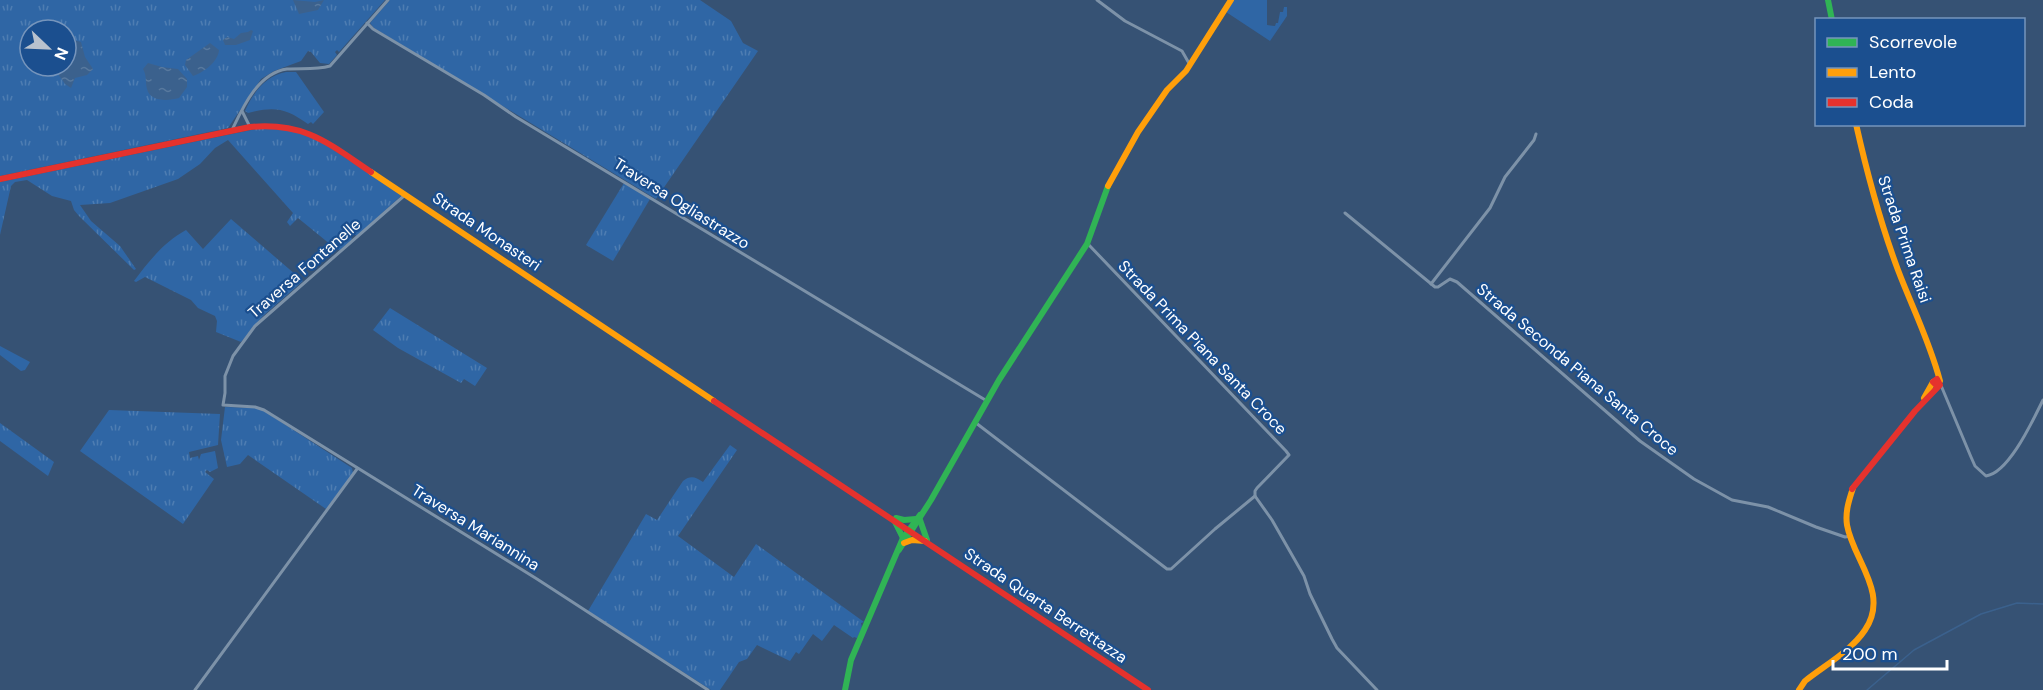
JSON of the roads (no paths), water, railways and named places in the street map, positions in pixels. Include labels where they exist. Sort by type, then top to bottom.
[{"type":"main road","points":[[844,690],[851,660],[903,540],[924,510],[987,401],[1088,244],[1102,200],[1115,171],[1143,123],[1190,64],[1231,0]]},
{"type":"main road","points":[[1828,0],[1832,18]]},
{"type":"main road","name":"Strada Monasteri","points":[[0,179],[264,125],[288,127],[319,137],[910,530]]},
{"type":"main road","name":"Strada Prima Raisi","points":[[1856,126],[1863,156],[1898,270],[1934,361],[1938,384]]},
{"type":"main road","points":[[1799,690],[1805,681],[1857,638],[1871,619],[1874,596],[1845,522],[1845,508],[1853,488],[1938,384]]},
{"type":"main road","points":[[888,516],[904,520],[918,518]]},
{"type":"main road","points":[[888,516],[899,527],[903,540]]},
{"type":"main road","points":[[918,518],[928,542]]},
{"type":"main road","name":"Strada Quarta Berrettazza","points":[[910,530],[1148,690]]},
{"type":"main road","points":[[903,540],[928,542]]},
{"type":"street","points":[[232,130],[257,87],[268,76],[286,69],[330,66],[388,0]]},
{"type":"street","points":[[1097,0],[1125,21],[1182,51],[1190,64]]},
{"type":"street","name":"Traversa Ogliastrazzo","points":[[367,23],[373,29],[987,401]]},
{"type":"street","points":[[242,111],[250,127]]},
{"type":"street","points":[[1345,213],[1431,284],[1490,208],[1503,180],[1534,140],[1536,134]]},
{"type":"street","name":"Traversa Fontanelle","points":[[223,405],[225,376],[233,356],[255,326],[407,194]]},
{"type":"street","name":"Strada Prima Piana Santa Croce","points":[[976,423],[1167,569],[1171,569],[1255,495],[1257,488],[1289,455],[1088,244]]},
{"type":"street","name":"Strada Seconda Piana Santa Croce","points":[[1431,284],[1438,287],[1450,279],[1457,282],[1640,441],[1694,479],[1732,500],[1768,507],[1816,527],[1850,537]]},
{"type":"street","points":[[1938,384],[1975,466],[1986,476],[1996,473],[2013,453],[2043,400]]},
{"type":"street","name":"Traversa Mariannina","points":[[223,405],[255,407],[264,410],[537,579],[708,690]]},
{"type":"street","points":[[195,690],[357,469]]},
{"type":"street","points":[[1255,495],[1304,576],[1310,594],[1337,648],[1377,690]]},
{"type":"water","points":[[293,0],[315,2],[324,0],[318,10],[299,14]]},
{"type":"water","points":[[253,31],[250,40],[236,45],[225,45],[223,40],[227,37],[234,39],[241,33]]},
{"type":"water","points":[[78,41],[81,42],[85,57],[93,69],[87,75],[78,77]]},
{"type":"water","points":[[210,43],[219,50],[216,59],[206,69],[193,76],[185,65],[186,60]]},
{"type":"water","points":[[148,63],[178,69],[187,79],[187,87],[179,98],[160,100],[149,93],[143,69]]},
{"type":"water","points":[[61,78],[75,78],[71,88]]},
{"type":"waterway","points":[[1867,690],[1914,650],[1981,614],[2017,603],[2043,604]]}]
